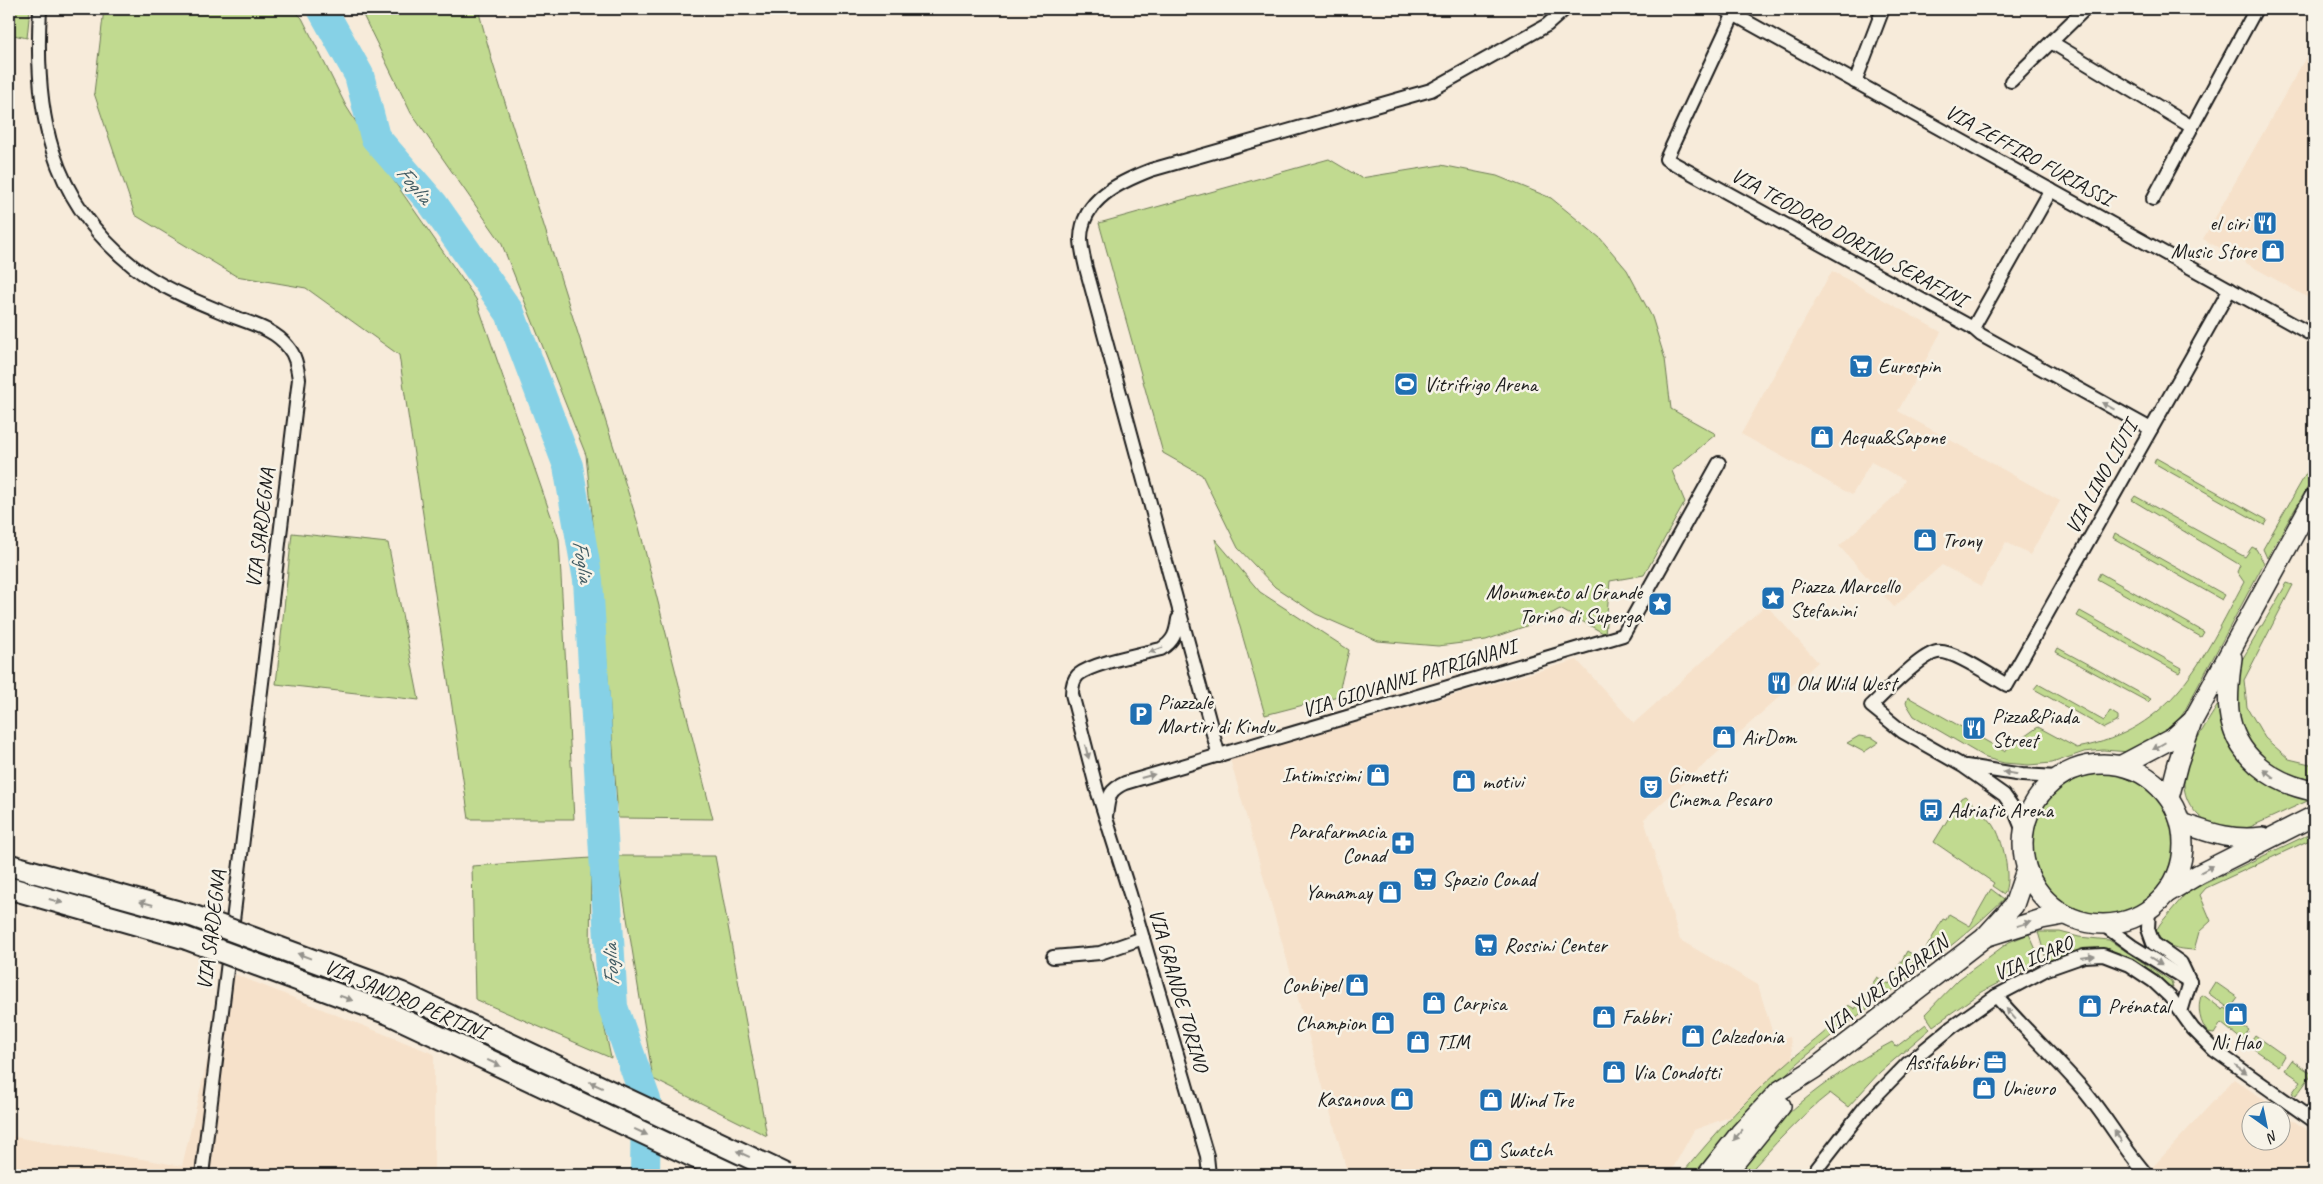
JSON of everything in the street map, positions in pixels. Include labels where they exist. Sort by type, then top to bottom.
[{"type":"main road","points":[[2170,798],[2178,763],[2192,722],[2314,498]]},
{"type":"main road","points":[[2233,646],[2229,687],[2229,712],[2235,736],[2251,759],[2273,778],[2298,788],[2314,791]]},
{"type":"main road","points":[[2122,766],[2173,738],[2192,722]]},
{"type":"main road","name":"VIA YURI GAGARIN","points":[[2165,894],[2178,872],[2183,848],[2181,823],[2170,798],[2156,784],[2140,772],[2122,766],[2100,763],[2078,767],[2058,777],[2041,792],[2029,810],[2023,831],[2022,850],[2026,870],[2035,888],[2048,903],[2064,915],[2082,922],[2102,924],[2118,923],[2135,918],[2149,909],[2165,894],[2199,874],[2314,816]]},
{"type":"main road","name":"VIA YURI GAGARIN","points":[[2181,823],[2222,837],[2243,839],[2274,835]]},
{"type":"main road","name":"VIA SANDRO PERTINI","points":[[9,865],[193,916],[400,993],[787,1175]]},
{"type":"main road","name":"VIA YURI GAGARIN","points":[[1707,1175],[1740,1133],[1779,1091],[1814,1069],[1984,938],[2014,905],[2026,870]]},
{"type":"main road","name":"VIA SANDRO PERTINI","points":[[9,888],[185,938],[390,1014],[733,1175]]},
{"type":"main road","name":"VIA YURI GAGARIN","points":[[1984,938],[2042,918],[2064,915]]},
{"type":"main road","name":"VIA YURI GAGARIN","points":[[1725,1175],[1814,1069]]},
{"type":"street","name":"VIA SARDEGNA","points":[[40,9],[37,52],[41,101],[54,160],[71,193],[98,234],[135,268],[185,297],[274,334],[289,347],[296,362],[297,388],[202,1175]]},
{"type":"street","points":[[1219,756],[1178,612],[1086,268],[1081,237],[1087,214],[1100,196],[1121,182],[1151,170],[1431,90],[1548,26],[1565,9]]},
{"type":"street","points":[[1855,82],[1883,9]]},
{"type":"street","points":[[2011,81],[2085,9]]},
{"type":"street","points":[[2153,199],[2256,9]]},
{"type":"street","name":"VIA ZEFFIRO FURIASSI","points":[[1731,10],[1855,82],[2314,336]]},
{"type":"street","name":"VIA TEODORO DORINO SERAFINI","points":[[1731,10],[1666,159],[1973,328],[1981,335],[2151,429]]},
{"type":"street","points":[[2051,42],[2192,127]]},
{"type":"street","points":[[1973,328],[2051,190]]},
{"type":"street","name":"VIA LINO LIUTI","points":[[1963,766],[1903,732],[1871,706],[1920,661],[1937,652],[1950,654],[2007,685],[2230,289]]},
{"type":"street","name":"VIA GIOVANNI PATRIGNANI","points":[[1219,756],[1623,635],[1719,463]]},
{"type":"street","name":"VIA GRANDE TORINO","points":[[1178,612],[1176,636],[1168,644],[1161,648],[1092,668],[1077,676],[1073,683],[1072,694],[1106,816],[1207,1156],[1209,1175]]},
{"type":"street","name":"VIA GRANDE TORINO","points":[[1106,816],[1109,797],[1113,788],[1219,756]]},
{"type":"street","points":[[1963,766],[2022,775],[2058,777]]},
{"type":"street","points":[[1963,766],[2004,795],[2014,809],[2023,831]]},
{"type":"street","points":[[2149,909],[2149,935],[2153,943],[2181,963],[2190,982],[2181,1012]]},
{"type":"street","points":[[2102,924],[2132,946],[2190,982]]},
{"type":"street","points":[[1053,957],[1100,953],[1143,938]]},
{"type":"street","name":"VIA ICARO","points":[[1812,1175],[1865,1107],[1907,1064],[1952,1027],[1996,996],[2047,970],[2084,956],[2103,955],[2129,964],[2153,981],[2170,997],[2192,1029],[2214,1050],[2314,1121]]},
{"type":"street","points":[[1996,996],[2080,1086],[2107,1120],[2132,1159],[2147,1175]]},
{"type":"shaded area","points":[[2314,43],[2314,301],[2203,239]]},
{"type":"shaded area","points":[[1832,271],[1941,332],[1898,411],[2060,501],[2030,555],[2006,542],[1981,586],[1942,565],[1894,607],[1839,546],[1898,493],[1905,480],[1871,462],[1852,495],[1741,434]]},
{"type":"shaded area","name":"Rossini Center","points":[[1766,605],[1818,662],[1644,819],[1680,940],[1758,985],[1775,1041],[1790,1037],[1793,1058],[1729,1117],[1694,1130],[1669,1175],[1348,1175],[1230,759],[1577,660],[1634,723]]},
{"type":"shaded area","points":[[219,968],[434,1054],[434,1175],[9,1175],[9,1136],[182,1166],[209,1053]]},
{"type":"shaded area","points":[[2234,1079],[2267,1102],[2240,1102],[2240,1152],[2290,1152],[2290,1118],[2314,1135],[2314,1175],[2155,1175],[2150,1170]]},
{"type":"green space","points":[[9,9],[30,9],[27,38],[9,34]]},
{"type":"green space","points":[[104,9],[293,9],[302,18],[346,106],[387,171],[476,299],[559,539],[574,819],[469,819],[399,355],[306,288],[236,276],[135,215],[94,93]]},
{"type":"green space","points":[[360,9],[478,9],[493,64],[639,527],[713,819],[618,818],[606,651],[586,455],[501,242],[411,113]]},
{"type":"green space","name":"Vitrifrigo Arena","points":[[1329,159],[1361,178],[1441,165],[1497,176],[1551,198],[1600,238],[1627,270],[1652,317],[1665,359],[1671,409],[1716,434],[1672,471],[1685,502],[1644,575],[1610,581],[1605,634],[1560,609],[1532,624],[1486,640],[1438,646],[1378,641],[1316,614],[1275,587],[1238,548],[1202,475],[1163,453],[1099,223]]},
{"type":"green space","points":[[2156,458],[2267,520],[2264,525],[2154,463]]},
{"type":"green space","points":[[2314,460],[2314,476],[2267,558],[2263,549]]},
{"type":"green space","points":[[2135,496],[2245,557],[2252,547],[2256,549],[2264,563],[2184,712],[2173,728],[2130,752],[2103,750],[2084,752],[2052,763],[2029,765],[2004,763],[1986,758],[1914,716],[1906,703],[1908,697],[2004,751],[2038,727],[2077,748],[2110,739],[2138,725],[2161,708],[2181,688],[2198,664],[2244,582],[2237,572],[2240,565],[2132,500]]},
{"type":"green space","points":[[292,533],[388,543],[419,700],[276,684]]},
{"type":"green space","points":[[2115,533],[2225,595],[2222,600],[2113,538]]},
{"type":"green space","points":[[1215,539],[1260,592],[1349,650],[1338,696],[1265,715]]},
{"type":"green space","points":[[2100,573],[2204,632],[2201,637],[2097,579]]},
{"type":"green space","points":[[2287,583],[2293,585],[2244,680],[2247,707],[2265,738],[2289,759],[2314,765],[2314,782],[2281,773],[2250,746],[2241,730],[2234,694],[2239,665]]},
{"type":"green space","points":[[2080,611],[2182,668],[2179,673],[2077,616]]},
{"type":"green space","points":[[2058,648],[2151,699],[2148,702],[2056,652]]},
{"type":"green space","points":[[2038,684],[2104,721],[2110,711],[2118,716],[2118,721],[2104,728],[2034,689]]},
{"type":"green space","points":[[2222,698],[2231,740],[2314,798],[2250,827],[2223,828],[2210,824],[2199,816],[2189,802],[2184,787],[2185,772],[2196,741]]},
{"type":"green space","points":[[1859,736],[1873,738],[1879,742],[1864,752],[1847,743]]},
{"type":"green space","points":[[2103,774],[2117,775],[2130,779],[2153,794],[2168,817],[2172,830],[2172,858],[2168,871],[2153,894],[2130,909],[2117,913],[2103,914],[2089,913],[2076,909],[2053,894],[2038,871],[2034,858],[2033,844],[2034,830],[2038,817],[2053,794],[2076,779],[2089,775]]},
{"type":"green space","points":[[1965,796],[1997,830],[2007,869],[2004,894],[1992,886],[1994,883],[1934,842],[1961,798]]},
{"type":"green space","points":[[2314,832],[2314,838],[2206,888],[2200,895],[2211,921],[2199,932],[2194,950],[2171,946],[2162,941],[2156,931],[2187,892]]},
{"type":"green space","points":[[617,856],[715,856],[767,1136],[653,1079]]},
{"type":"green space","points":[[591,858],[590,958],[611,1058],[475,999],[472,866]]},
{"type":"green space","points":[[1991,889],[2004,899],[1981,921],[1790,1070],[1748,1113],[1698,1175],[1681,1175],[1707,1144],[1763,1085],[1830,1027],[1848,1005],[1855,1009],[1877,977],[1889,984],[1907,951],[1920,959],[1943,919],[1946,920],[1949,914],[1970,926]]},
{"type":"green space","points":[[2038,932],[2060,932],[2079,937],[2109,940],[2171,981],[2173,988],[2128,959],[2114,954],[2086,952],[2047,963]]},
{"type":"green space","points":[[2029,934],[2041,961],[1981,992],[1933,1026],[1925,1014],[1959,979],[2009,942]]},
{"type":"green space","points":[[2215,982],[2238,998],[2230,1009],[2208,993]]},
{"type":"green space","points":[[2203,995],[2223,1010],[2225,1008],[2233,1013],[2230,1017],[2249,1030],[2242,1040],[2221,1023],[2214,1034],[2208,1033],[2201,1020],[2199,1011],[2201,996]]},
{"type":"green space","points":[[1926,1024],[1930,1029],[1880,1072],[1848,1107],[1830,1093],[1797,1122],[1747,1175],[1740,1175],[1757,1145],[1803,1101],[1855,1063],[1892,1042],[1896,1047]]},
{"type":"green space","points":[[2255,1035],[2285,1056],[2279,1066],[2248,1045]]},
{"type":"green space","points":[[2292,1060],[2312,1074],[2296,1096],[2292,1093],[2301,1081],[2285,1070]]},
{"type":"waterway","name":"Foglia","points":[[322,9],[359,75],[375,137],[433,204],[510,313],[568,466],[588,580],[613,1007],[646,1100],[645,1175]]},
{"type":"place","name":"el ciri","points":[[2265,223]]},
{"type":"place","name":"Music Store","points":[[2273,251]]},
{"type":"place","name":"Eurospin","points":[[1861,366]]},
{"type":"place","name":"Vitrifrigo Arena","points":[[1406,384]]},
{"type":"place","name":"Acqua&Sapone","points":[[1822,437]]},
{"type":"place","name":"Trony","points":[[1925,540]]},
{"type":"place","name":"Piazza Marcello Stefanini","points":[[1773,598]]},
{"type":"place","name":"Monumento al Grande Torino di Superga","points":[[1660,604]]},
{"type":"place","name":"Old Wild West","points":[[1779,683]]},
{"type":"place","name":"Piazzale Martiri di Kindu","points":[[1141,714]]},
{"type":"place","name":"Pizza&Piada Street","points":[[1974,728]]},
{"type":"place","name":"AirDom","points":[[1724,737]]},
{"type":"place","name":"Intimissimi","points":[[1378,775]]},
{"type":"place","name":"motivi","points":[[1464,781]]},
{"type":"place","name":"Giometti Cinema Pesaro","points":[[1651,787]]},
{"type":"place","name":"Adriatic Arena","points":[[1931,810]]},
{"type":"place","name":"Parafarmacia Conad","points":[[1403,843]]},
{"type":"place","name":"Spazio Conad","points":[[1425,879]]},
{"type":"place","name":"Yamamay","points":[[1390,892]]},
{"type":"place","name":"Rossini Center","points":[[1486,945]]},
{"type":"place","name":"Conbipel","points":[[1357,985]]},
{"type":"place","name":"Carpisa","points":[[1434,1003]]},
{"type":"place","name":"Prénatal","points":[[2090,1006]]},
{"type":"place","name":"Ni Hao","points":[[2236,1014]]},
{"type":"place","name":"Fabbri","points":[[1604,1017]]},
{"type":"place","name":"Champion","points":[[1383,1023]]},
{"type":"place","name":"Calzedonia","points":[[1693,1036]]},
{"type":"place","name":"TIM","points":[[1418,1042]]},
{"type":"place","name":"Assifabbri","points":[[1995,1062]]},
{"type":"place","name":"Via Condotti","points":[[1614,1072]]},
{"type":"place","name":"Unieuro","points":[[1984,1088]]},
{"type":"place","name":"Kasanova","points":[[1402,1099]]},
{"type":"place","name":"Wind Tre","points":[[1491,1100]]},
{"type":"place","name":"Swatch","points":[[1481,1150]]}]
